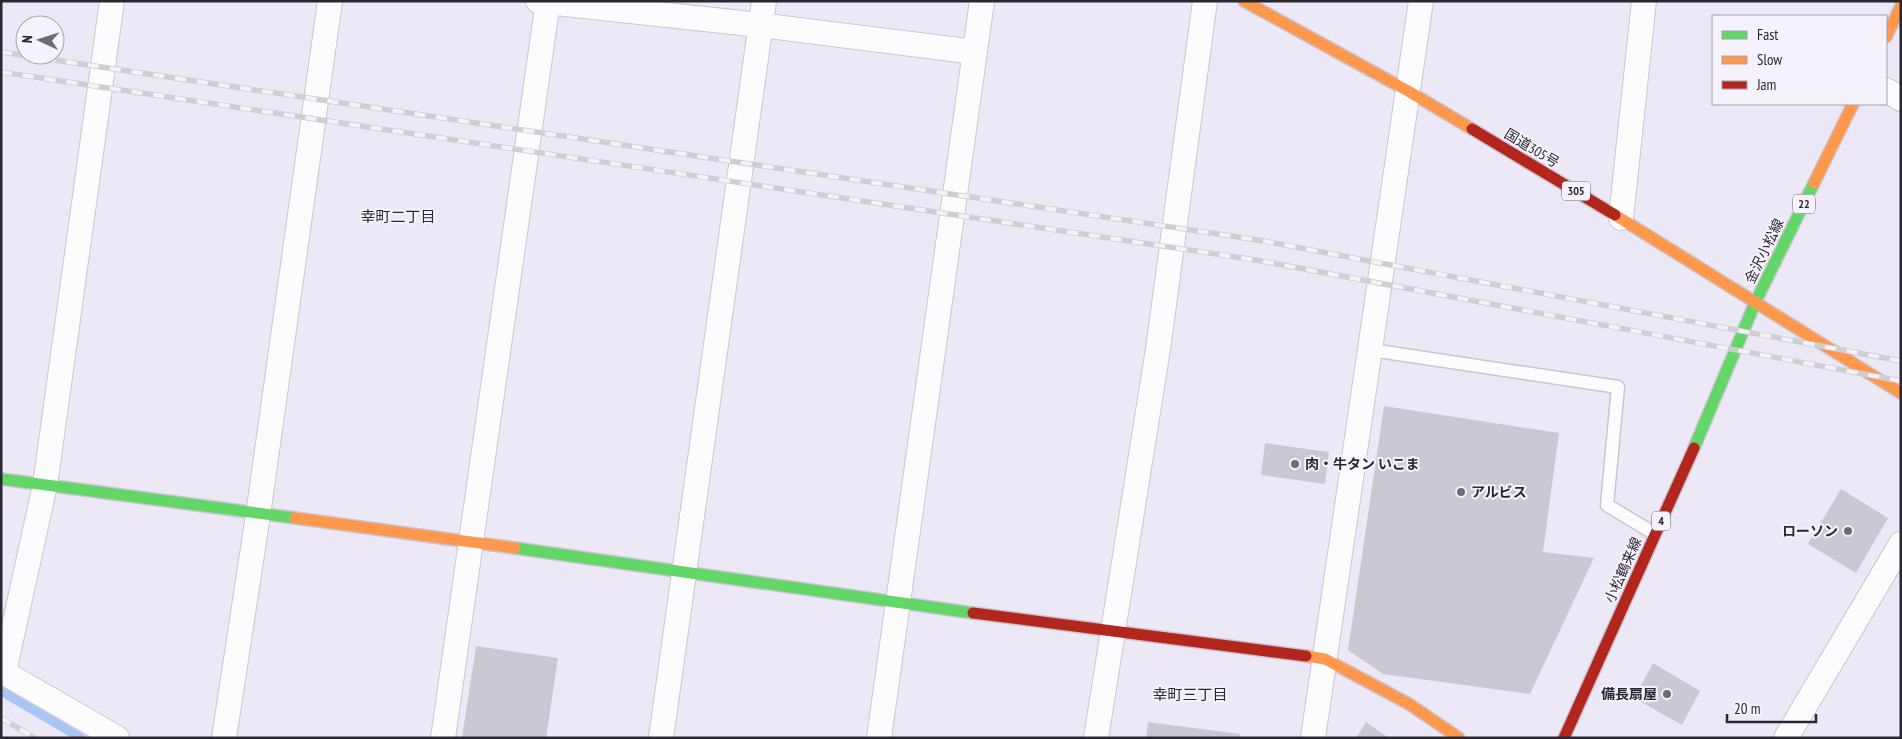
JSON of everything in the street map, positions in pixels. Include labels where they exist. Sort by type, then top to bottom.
[{"type":"main road","name":"国道305号","points":[[1244,1],[1408,91],[1621,218],[1901,393]]},
{"type":"main road","name":"金沢小松線","points":[[1756,303],[1853,105]]},
{"type":"main road","name":"小松鶴来線","points":[[1564,738],[1756,303]]},
{"type":"main road","points":[[1,479],[258,515],[472,542],[898,603],[1325,659],[1409,704],[1459,738]]},
{"type":"street","points":[[112,1],[45,485],[3,672],[117,738]]},
{"type":"street","points":[[224,738],[258,515],[330,1]]},
{"type":"street","points":[[661,738],[764,1]]},
{"type":"street","points":[[879,738],[982,1]]},
{"type":"street","points":[[1096,738],[1158,349],[1205,1]]},
{"type":"street","points":[[1313,738],[1421,1]]},
{"type":"street","points":[[1621,218],[1644,1]]},
{"type":"street","points":[[443,738],[472,542],[545,2],[760,25],[975,52]]},
{"type":"street","points":[[1887,91],[1901,99]]},
{"type":"street","points":[[1786,738],[1901,544]]},
{"type":"lane","points":[[1371,350],[1618,387],[1607,505],[1655,534]]},
{"type":"building","name":"アルビス","points":[[1384,406],[1559,433],[1543,552],[1594,558],[1530,694],[1383,674],[1348,650]]},
{"type":"building","name":"肉・牛タン いこま","points":[[1265,443],[1329,452],[1325,484],[1261,475]]},
{"type":"building","name":"ローソン","points":[[1841,489],[1888,518],[1856,573],[1808,544]]},
{"type":"building","points":[[476,646],[558,658],[546,738],[462,738]]},
{"type":"building","name":"備長扇屋","points":[[1653,663],[1700,691],[1682,725],[1634,698]]},
{"type":"building","points":[[1148,722],[1240,734],[1240,738],[1146,738]]},
{"type":"building","points":[[1366,722],[1389,738],[1356,738]]},
{"type":"waterway","points":[[1,691],[81,738]]},
{"type":"railway","points":[[1,52],[1258,240],[1901,361]]},
{"type":"railway","points":[[1,72],[1256,260],[1901,381]]},
{"type":"railway","points":[[1,718],[35,738]]},
{"type":"traffic: fast","points":[[1694,448],[1755,303],[1814,183]]},
{"type":"traffic: fast","points":[[1,479],[295,518]]},
{"type":"traffic: fast","points":[[515,548],[973,613]]},
{"type":"traffic: slow","points":[[1244,1],[1408,91],[1472,129]]},
{"type":"traffic: slow","points":[[1887,35],[1901,6]]},
{"type":"traffic: slow","points":[[1814,183],[1853,105]]},
{"type":"traffic: slow","points":[[1615,215],[1901,393]]},
{"type":"traffic: slow","points":[[295,518],[515,548]]},
{"type":"traffic: slow","points":[[1306,656],[1325,659],[1409,704],[1459,738]]},
{"type":"traffic: jam","points":[[1472,129],[1615,215]]},
{"type":"traffic: jam","points":[[1564,738],[1694,448]]},
{"type":"traffic: jam","points":[[973,613],[1306,656]]},
{"type":"place","name":"肉・牛タン いこま","points":[[1295,464]]},
{"type":"place","name":"アルビス","points":[[1461,492]]},
{"type":"place","name":"ローソン","points":[[1848,531]]},
{"type":"place","name":"備長扇屋","points":[[1667,694]]},
{"type":"district","name":"幸町二丁目","points":[[398,217]]},
{"type":"district","name":"幸町三丁目","points":[[1190,695]]}]
